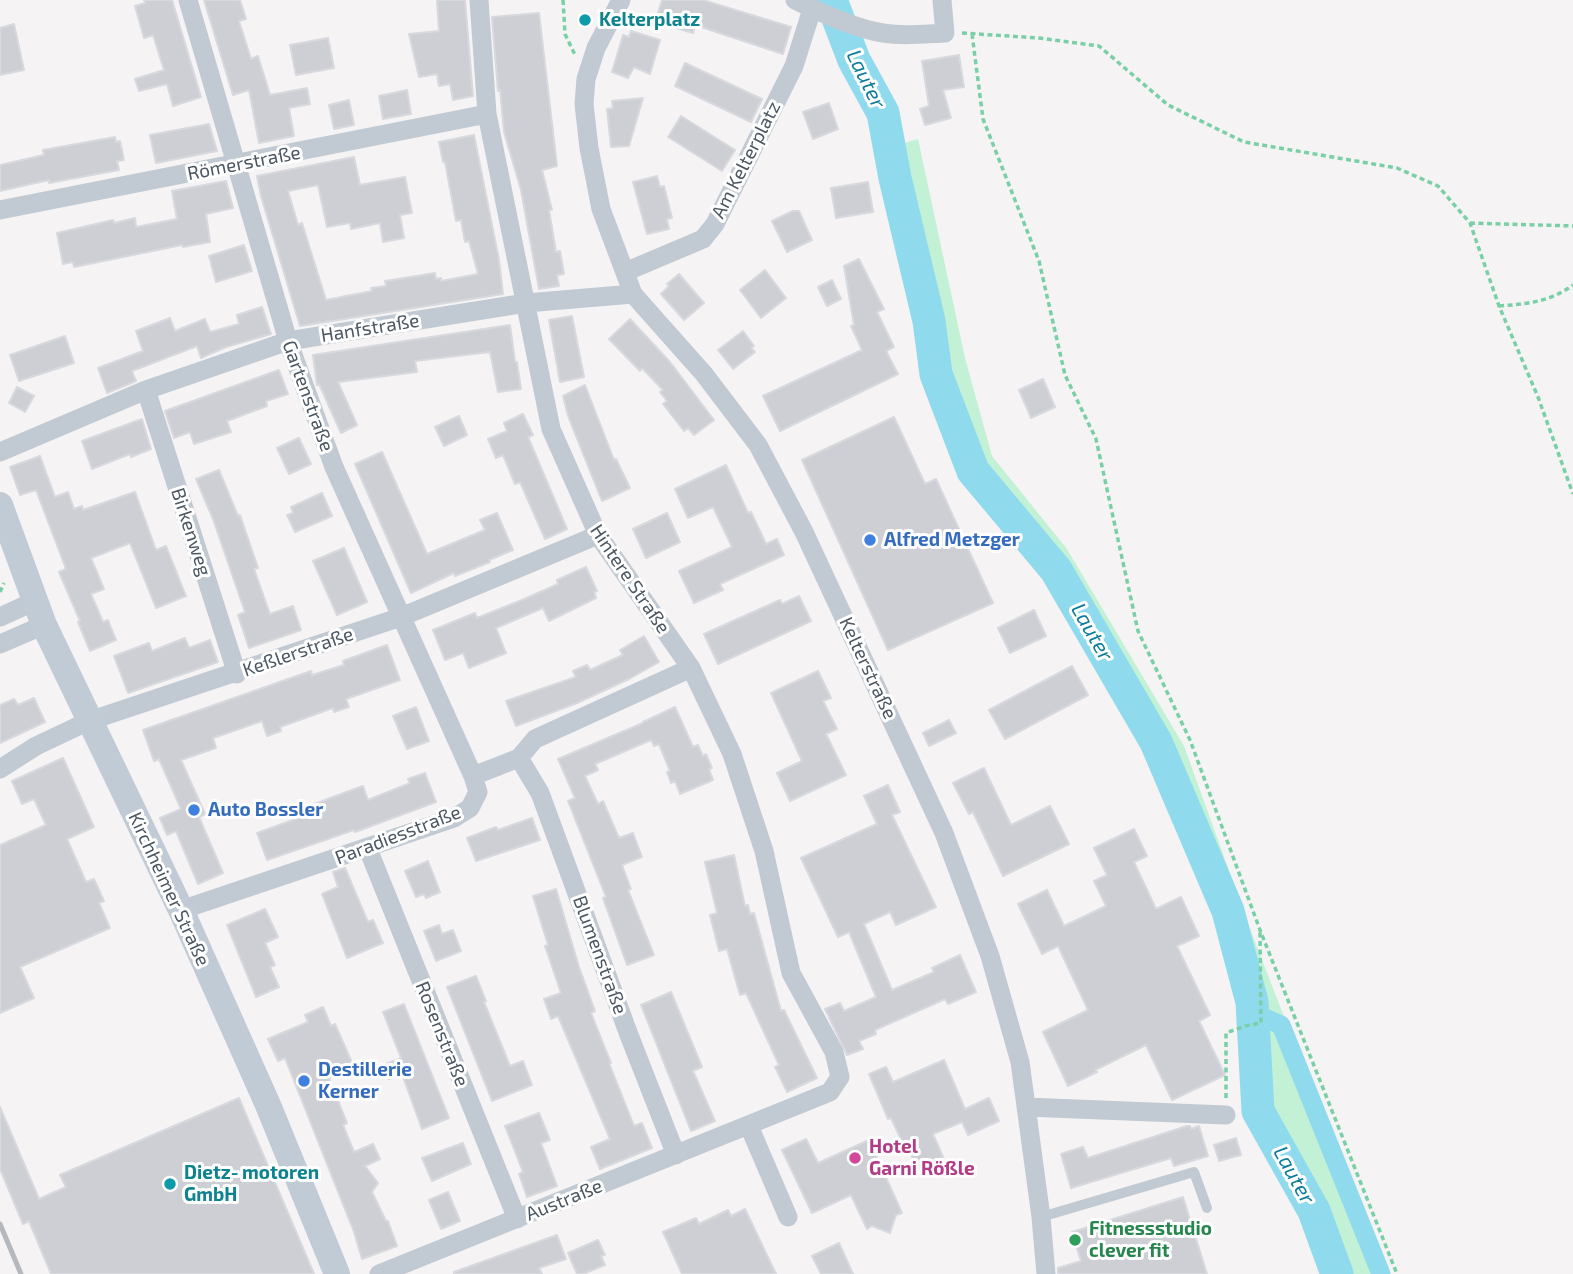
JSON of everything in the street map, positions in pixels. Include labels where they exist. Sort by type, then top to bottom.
[{"type":"street","name":"Gartenstraße","points":[[188,0],[234,165],[288,341],[334,467],[473,776]]},
{"type":"street","name":"Hintere Straße","points":[[479,0],[487,114],[551,429],[598,535],[691,668],[732,754],[764,851],[791,973],[834,1052],[840,1077],[830,1092]]},
{"type":"street","points":[[621,0],[596,48],[586,79],[584,104],[601,209],[625,272]]},
{"type":"street","points":[[804,4],[873,32],[945,33],[942,0]]},
{"type":"street","name":"Am Kelterplatz","points":[[625,272],[703,239],[715,224],[794,66],[804,4]]},
{"type":"street","name":"Römerstraße","points":[[0,210],[487,114]]},
{"type":"street","name":"Kelterstraße","points":[[625,272],[633,294],[704,373],[758,445],[810,544],[949,846],[990,956],[1020,1062],[1046,1274]]},
{"type":"street","name":"Hanfstraße","points":[[0,453],[146,390],[288,341],[526,303],[633,294]]},
{"type":"street","name":"Birkenweg","points":[[146,390],[237,674]]},
{"type":"street","name":"Kirchheimer Straße","points":[[0,505],[39,613],[181,910],[268,1105],[337,1274]]},
{"type":"street","name":"Keßlerstraße","points":[[0,769],[36,746],[89,721],[237,674],[401,617],[598,535]]},
{"type":"street","points":[[0,617],[39,613]]},
{"type":"street","points":[[0,645],[39,613]]},
{"type":"street","points":[[473,776],[519,758],[535,739],[691,668]]},
{"type":"street","name":"Blumenstraße","points":[[519,758],[540,793],[676,1156]]},
{"type":"street","name":"Paradiesstraße","points":[[181,910],[454,818],[470,808],[478,792],[473,776]]},
{"type":"street","name":"Rosenstraße","points":[[368,849],[517,1219]]},
{"type":"street","name":"Austraße","points":[[379,1274],[830,1092]]},
{"type":"street","points":[[1026,1107],[1226,1115]]},
{"type":"street","points":[[749,1126],[788,1217]]},
{"type":"lane","points":[[1041,1217],[1194,1172],[1207,1208]]},
{"type":"path","points":[[563,0],[565,34],[586,79]]},
{"type":"path","points":[[945,33],[1039,38],[1099,46],[1168,106],[1244,142],[1397,168],[1438,186],[1470,223],[1499,306],[1538,397],[1573,494]]},
{"type":"path","points":[[972,34],[983,119],[1039,261],[1065,375],[1096,439],[1138,631],[1190,740],[1260,930],[1397,1274]]},
{"type":"path","points":[[1470,223],[1573,226]]},
{"type":"path","points":[[1499,306],[1535,303],[1560,295],[1573,285]]},
{"type":"path","points":[[1226,1115],[1226,1032],[1261,1023],[1260,930]]},
{"type":"green space","points":[[918,139],[965,358],[992,456],[1067,549],[1184,746],[1252,934],[1384,1274],[1328,1274],[1307,1214],[1252,1113],[1243,1002],[1220,914],[1148,745],[1048,575],[963,474],[925,379],[881,150]]},
{"type":"building","points":[[144,0],[172,0],[201,97],[173,106],[167,84],[139,91],[135,79],[164,70],[153,35],[144,38],[135,6],[145,3]]},
{"type":"building","points":[[204,0],[240,0],[246,19],[239,21],[251,59],[258,56],[270,95],[307,88],[310,104],[289,108],[294,136],[259,143],[249,90],[233,95]]},
{"type":"building","points":[[437,0],[465,0],[473,96],[453,100],[450,84],[439,86],[437,74],[419,77],[409,34],[439,31]]},
{"type":"building","points":[[662,0],[703,0],[791,27],[783,54],[695,25],[693,33],[655,22]]},
{"type":"building","points":[[539,13],[557,166],[542,170],[552,210],[549,210],[556,252],[560,251],[564,274],[557,275],[559,286],[539,289],[521,190],[504,132],[492,17]]},
{"type":"building","points":[[14,24],[24,70],[0,75],[0,28]]},
{"type":"building","points":[[631,31],[660,40],[650,74],[634,67],[628,78],[612,72],[623,35],[629,37]]},
{"type":"building","points":[[328,38],[334,68],[296,75],[290,45]]},
{"type":"building","points":[[959,55],[964,87],[943,90],[951,118],[925,125],[920,109],[929,106],[922,61]]},
{"type":"building","points":[[685,63],[762,99],[751,122],[675,86]]},
{"type":"building","points":[[407,90],[411,114],[383,119],[379,96]]},
{"type":"building","points":[[643,98],[629,146],[611,147],[607,109],[613,108],[612,101]]},
{"type":"building","points":[[349,100],[354,125],[334,129],[329,105]]},
{"type":"building","points":[[829,103],[838,129],[813,139],[803,112]]},
{"type":"building","points":[[681,116],[735,150],[722,171],[668,137]]},
{"type":"building","points":[[209,124],[217,151],[156,163],[150,135]]},
{"type":"building","points":[[474,135],[499,260],[503,294],[300,326],[257,176],[354,157],[360,185],[405,177],[412,213],[400,215],[404,238],[383,242],[380,223],[351,229],[350,223],[327,227],[318,185],[288,191],[298,225],[302,223],[326,300],[372,291],[371,288],[386,286],[385,281],[435,273],[436,279],[441,278],[441,281],[478,274],[469,241],[465,242],[461,220],[456,221],[439,142]]},
{"type":"building","points":[[115,137],[116,142],[120,141],[124,160],[117,161],[119,170],[49,183],[49,180],[0,191],[0,165],[44,155],[43,150]]},
{"type":"building","points":[[657,176],[660,187],[664,186],[672,218],[667,219],[669,229],[647,234],[633,182]]},
{"type":"building","points":[[226,181],[233,208],[206,214],[210,242],[182,245],[74,267],[73,262],[63,264],[57,233],[113,220],[114,223],[135,218],[136,227],[177,219],[172,191]]},
{"type":"building","points":[[868,182],[873,212],[836,218],[831,188]]},
{"type":"building","points":[[799,211],[812,240],[787,252],[772,221]]},
{"type":"building","points":[[244,245],[252,271],[216,282],[209,256]]},
{"type":"building","points":[[859,259],[884,309],[877,312],[894,347],[886,351],[898,374],[780,431],[763,396],[862,350],[851,326],[854,325],[844,266]]},
{"type":"building","points":[[765,270],[786,298],[761,318],[740,290]]},
{"type":"building","points":[[679,274],[704,303],[684,320],[661,294],[669,286],[667,284]]},
{"type":"building","points":[[832,280],[841,299],[827,306],[818,287]]},
{"type":"building","points":[[262,307],[271,334],[226,347],[201,358],[197,346],[132,371],[136,381],[107,393],[98,368],[143,351],[136,331],[170,318],[175,331],[205,319],[210,332],[239,324],[237,315]]},
{"type":"building","points":[[572,316],[584,377],[560,382],[549,320]]},
{"type":"building","points":[[630,319],[670,362],[714,420],[694,435],[688,428],[684,431],[663,404],[667,401],[660,392],[663,390],[609,339]]},
{"type":"building","points":[[510,325],[521,389],[498,392],[490,352],[415,361],[417,372],[338,382],[357,425],[341,433],[319,384],[317,385],[313,355]]},
{"type":"building","points":[[743,331],[754,346],[751,348],[755,352],[733,369],[718,350]]},
{"type":"building","points":[[65,336],[74,363],[19,381],[10,355]]},
{"type":"building","points":[[279,370],[288,394],[266,401],[267,406],[227,421],[231,432],[194,444],[190,432],[174,438],[165,411]]},
{"type":"building","points":[[1043,379],[1055,407],[1031,418],[1019,390]]},
{"type":"building","points":[[585,385],[614,460],[616,459],[630,488],[602,501],[568,416],[563,396]]},
{"type":"building","points":[[17,387],[34,396],[25,412],[9,403]]},
{"type":"building","points":[[523,414],[533,435],[528,437],[567,529],[545,539],[520,482],[515,484],[503,455],[496,458],[488,439],[507,431],[504,423]]},
{"type":"building","points":[[459,416],[467,435],[444,446],[435,427]]},
{"type":"building","points":[[894,417],[925,484],[936,479],[993,603],[888,650],[802,460]]},
{"type":"building","points":[[142,419],[151,449],[92,469],[82,441]]},
{"type":"building","points":[[299,438],[311,464],[289,474],[277,448]]},
{"type":"building","points":[[382,452],[427,554],[485,530],[480,520],[497,513],[513,550],[489,560],[490,562],[455,576],[454,573],[411,593],[355,464]]},
{"type":"building","points":[[40,456],[55,497],[68,492],[74,509],[82,506],[83,510],[135,492],[156,550],[166,546],[186,596],[156,608],[130,543],[91,558],[104,589],[91,594],[103,622],[108,620],[116,640],[90,651],[59,572],[66,569],[36,490],[20,495],[10,467]]},
{"type":"building","points":[[726,465],[766,544],[777,539],[784,555],[720,584],[723,590],[694,603],[679,571],[732,547],[713,507],[688,518],[675,489]]},
{"type":"building","points":[[219,470],[238,516],[240,515],[258,568],[254,569],[270,614],[293,606],[301,630],[249,648],[238,615],[245,612],[213,519],[196,479]]},
{"type":"building","points":[[322,493],[332,516],[295,532],[287,515],[293,513],[291,507]]},
{"type":"building","points":[[667,513],[680,542],[646,558],[633,529]]},
{"type":"building","points":[[344,548],[367,602],[337,615],[313,561]]},
{"type":"building","points":[[586,567],[597,591],[594,592],[596,598],[549,621],[543,608],[496,628],[506,653],[469,668],[463,653],[445,660],[433,630],[475,613],[477,618],[522,600],[558,584],[557,580]]},
{"type":"building","points":[[799,596],[811,621],[718,664],[704,634],[780,600],[782,604]]},
{"type":"building","points":[[1034,610],[1046,636],[1010,653],[998,628]]},
{"type":"building","points":[[644,636],[659,662],[577,703],[516,726],[506,701],[576,677],[573,671],[587,665],[590,670],[623,655],[620,650]]},
{"type":"building","points":[[185,638],[189,648],[210,640],[218,662],[128,693],[114,656],[149,643],[152,651]]},
{"type":"building","points":[[387,645],[400,680],[346,699],[349,707],[334,712],[333,708],[280,727],[281,731],[267,736],[262,721],[213,738],[216,748],[181,760],[205,814],[199,817],[223,873],[198,884],[176,831],[167,835],[160,818],[181,809],[159,759],[154,761],[143,730],[311,671],[312,675],[344,665],[343,661]]},
{"type":"building","points":[[1072,666],[1088,695],[1005,739],[989,710]]},
{"type":"building","points":[[818,671],[831,698],[823,701],[837,729],[826,734],[846,775],[790,801],[777,773],[802,761],[771,693]]},
{"type":"building","points":[[34,698],[45,722],[0,743],[0,705],[14,699],[18,705]]},
{"type":"building","points":[[416,707],[429,741],[407,749],[393,716]]},
{"type":"building","points":[[675,707],[693,747],[698,745],[703,756],[706,754],[712,768],[709,769],[713,780],[680,794],[675,781],[671,783],[667,772],[670,771],[659,744],[654,746],[651,740],[595,764],[598,770],[585,776],[598,804],[603,801],[619,838],[633,833],[642,857],[622,865],[631,889],[628,890],[654,955],[627,965],[603,898],[606,897],[568,801],[575,798],[558,759]]},
{"type":"building","points":[[949,720],[956,733],[929,746],[923,733]]},
{"type":"building","points":[[63,758],[94,827],[67,839],[86,882],[94,879],[104,901],[99,903],[110,928],[20,967],[34,998],[0,1013],[0,845],[46,825],[34,799],[22,804],[12,781]]},
{"type":"building","points":[[984,768],[1011,825],[1050,806],[1069,844],[1003,876],[973,812],[969,814],[953,783]]},
{"type":"building","points":[[425,773],[436,802],[267,860],[257,833],[301,817],[299,810],[363,786],[368,800],[410,783],[408,779]]},
{"type":"building","points":[[888,785],[900,812],[892,815],[936,907],[896,925],[890,912],[864,924],[892,990],[934,972],[932,968],[960,955],[976,992],[948,1004],[945,999],[875,1030],[876,1034],[859,1041],[863,1049],[847,1055],[825,1009],[840,1003],[844,1011],[876,997],[849,932],[838,937],[801,858],[877,824],[864,796]]},
{"type":"building","points":[[532,818],[540,840],[476,861],[467,838]]},
{"type":"building","points":[[1134,829],[1147,856],[1134,862],[1156,909],[1181,897],[1199,936],[1177,946],[1210,1015],[1199,1021],[1225,1075],[1172,1100],[1146,1045],[1068,1086],[1043,1032],[1088,1010],[1058,946],[1042,954],[1018,904],[1047,890],[1064,926],[1106,906],[1094,881],[1107,875],[1094,848]]},
{"type":"building","points":[[734,855],[745,906],[748,905],[750,914],[754,913],[781,1011],[784,1010],[817,1078],[787,1092],[775,1067],[779,1065],[746,993],[740,995],[727,949],[719,951],[710,915],[717,913],[705,862]]},
{"type":"building","points":[[428,861],[440,892],[426,898],[424,894],[416,897],[405,871]]},
{"type":"building","points":[[345,868],[368,922],[373,920],[383,943],[347,958],[322,894],[338,887],[333,872]]},
{"type":"building","points":[[556,889],[595,1011],[591,1013],[609,1063],[634,1126],[642,1123],[652,1148],[600,1169],[591,1147],[610,1139],[558,1016],[551,1019],[544,999],[561,993],[545,946],[548,945],[533,896]]},
{"type":"building","points":[[265,909],[278,937],[265,943],[275,965],[270,967],[279,987],[256,997],[227,925]]},
{"type":"building","points":[[439,925],[442,934],[453,930],[461,951],[436,961],[424,931]]},
{"type":"building","points":[[476,976],[510,1066],[523,1061],[532,1085],[492,1101],[447,987]]},
{"type":"building","points":[[671,992],[702,1067],[693,1071],[715,1121],[691,1131],[641,1005]]},
{"type":"building","points":[[404,1004],[449,1118],[422,1129],[402,1074],[389,1079],[383,1065],[401,1058],[383,1012]]},
{"type":"building","points":[[323,1007],[331,1026],[335,1024],[354,1067],[329,1078],[347,1123],[343,1125],[354,1152],[373,1144],[380,1159],[365,1166],[378,1183],[372,1192],[388,1221],[397,1246],[362,1259],[354,1232],[285,1058],[278,1061],[268,1039],[308,1022],[305,1015]]},
{"type":"building","points":[[944,1060],[965,1109],[989,1098],[999,1121],[968,1135],[962,1122],[933,1134],[943,1157],[917,1169],[907,1145],[904,1146],[891,1118],[888,1119],[869,1074],[886,1067],[893,1082]]},
{"type":"building","name":"Dietz‐motoren GmbH","points":[[239,1098],[314,1274],[51,1274],[29,1221],[23,1224],[0,1169],[0,1107],[39,1199],[66,1187],[60,1175]]},
{"type":"building","points":[[539,1113],[550,1140],[541,1143],[557,1186],[527,1197],[519,1174],[523,1172],[505,1126]]},
{"type":"building","points":[[1187,1126],[1191,1129],[1199,1126],[1208,1156],[1174,1166],[1171,1158],[1071,1188],[1061,1154],[1083,1147],[1088,1158]]},
{"type":"building","points":[[1236,1138],[1241,1155],[1219,1161],[1214,1145]]},
{"type":"building","points":[[806,1139],[818,1163],[869,1140],[902,1213],[896,1215],[890,1233],[872,1226],[867,1229],[851,1195],[812,1213],[782,1150]]},
{"type":"building","points":[[463,1143],[471,1164],[432,1181],[422,1158]]},
{"type":"building","points":[[448,1192],[460,1221],[441,1229],[429,1200]]},
{"type":"building","points":[[1183,1197],[1207,1274],[1058,1274],[1058,1268],[1081,1261],[1072,1232]]},
{"type":"building","points":[[745,1209],[776,1274],[682,1274],[663,1232],[696,1218],[699,1224],[728,1210],[731,1216]]},
{"type":"building","points":[[557,1235],[566,1259],[539,1268],[542,1274],[454,1274],[454,1272]]},
{"type":"building","points":[[598,1240],[605,1255],[601,1256],[605,1265],[577,1274],[568,1253]]},
{"type":"building","points":[[839,1243],[853,1274],[821,1274],[812,1256]]},
{"type":"waterway","name":"Lauter","points":[[831,0],[854,60],[883,113],[895,178],[929,321],[936,374],[973,471],[1056,570],[1156,742],[1228,911],[1252,1002],[1258,1111],[1314,1211],[1337,1274]]},
{"type":"waterway","points":[[1252,1002],[1260,1016],[1281,1025],[1381,1274]]},
{"type":"railway","points":[[0,1224],[21,1274]]},
{"type":"place","name":"Kelterplatz","points":[[585,20]]},
{"type":"place","name":"Alfred Metzger","points":[[870,540]]},
{"type":"place","name":"Auto Bossler","points":[[194,810]]},
{"type":"place","name":"Destillerie Kerner","points":[[304,1081]]},
{"type":"place","name":"Hotel Garni Rößle","points":[[855,1158]]},
{"type":"place","name":"Dietz‐motoren GmbH","points":[[170,1184]]},
{"type":"place","name":"Fitnessstudio clever fit","points":[[1075,1240]]}]
